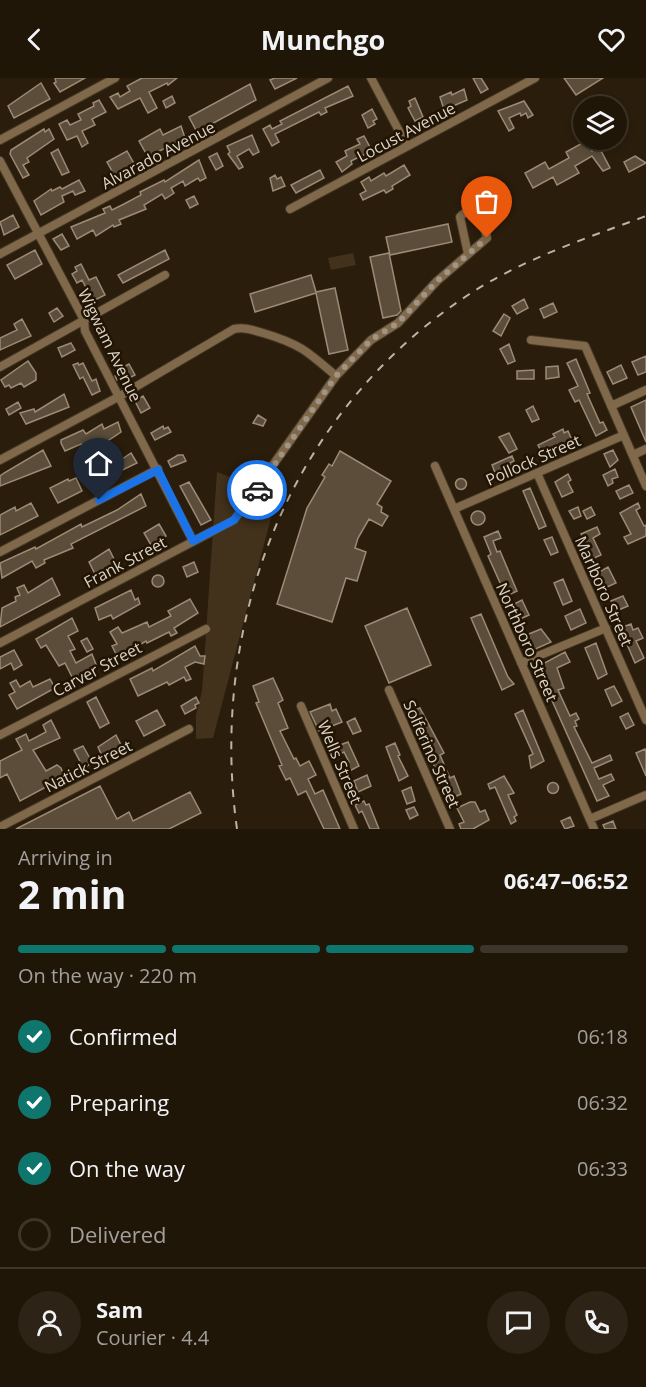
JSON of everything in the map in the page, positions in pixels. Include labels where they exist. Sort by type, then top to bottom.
[{"type":"street","points":[[0,140],[115,78]]},
{"type":"street","name":"Alvarado Avenue","points":[[0,254],[328,78]]},
{"type":"street","points":[[370,78],[407,146]]},
{"type":"street","name":"Locust Avenue","points":[[290,209],[535,78]]},
{"type":"street","name":"Wigwam Avenue","points":[[0,161],[84,320],[85,331],[193,541]]},
{"type":"street","name":"Frank Street","points":[[0,643],[227,525],[242,511],[336,376],[371,340],[398,323],[437,281],[487,238],[482,217],[476,212],[468,212],[460,217],[468,254]]},
{"type":"street","points":[[0,367],[165,275]]},
{"type":"street","points":[[0,460],[120,396],[227,332],[238,328],[253,329],[289,340],[303,348],[336,376]]},
{"type":"street","points":[[531,340],[585,346],[646,486]]},
{"type":"street","points":[[611,406],[646,390]]},
{"type":"street","name":"Pollock Street","points":[[454,509],[624,435]]},
{"type":"street","points":[[633,455],[646,449]]},
{"type":"street","name":"Northboro Street","points":[[435,466],[594,829]]},
{"type":"street","points":[[0,552],[158,470]]},
{"type":"street","name":"Marlboro Street","points":[[537,473],[646,720]]},
{"type":"street","points":[[521,663],[606,628]]},
{"type":"street","name":"Carver Street","points":[[0,735],[206,629]]},
{"type":"street","name":"Solferino Street","points":[[389,690],[450,829]]},
{"type":"street","name":"Wells Street","points":[[301,706],[354,829]]},
{"type":"street","name":"Natick Street","points":[[0,827],[189,729]]},
{"type":"street","points":[[590,819],[646,795]]},
{"type":"shaded area","points":[[353,253],[356,265],[331,270],[328,258]]},
{"type":"shaded area","points":[[217,472],[277,495],[213,738],[196,739],[196,715],[202,691]]},
{"type":"building","points":[[55,78],[85,78],[60,92],[54,83]]},
{"type":"building","points":[[142,78],[177,78],[168,85],[167,83],[149,92],[157,108],[148,113],[140,98],[118,109],[110,97],[118,93],[120,97],[130,91],[127,86]]},
{"type":"building","points":[[297,78],[275,89],[270,80]]},
{"type":"building","points":[[473,78],[481,78],[488,89],[481,93]]},
{"type":"building","points":[[564,78],[603,78],[576,95]]},
{"type":"building","points":[[41,83],[50,99],[14,118],[8,106]]},
{"type":"building","points":[[250,84],[256,100],[197,132],[189,117]]},
{"type":"building","points":[[348,86],[353,96],[325,108],[327,112],[321,115],[319,112],[275,134],[279,142],[272,146],[263,129],[270,125],[272,129],[282,124],[280,121]]},
{"type":"building","points":[[464,89],[467,100],[444,110],[440,97],[451,92],[452,95]]},
{"type":"building","points":[[172,96],[175,103],[166,108],[163,101]]},
{"type":"building","points":[[415,98],[423,117],[415,121],[408,108],[411,106],[409,101]]},
{"type":"building","points":[[99,100],[106,112],[92,119],[95,125],[82,131],[88,143],[82,147],[77,136],[67,140],[59,124],[67,120],[70,125],[81,120],[78,114],[94,106],[93,103]]},
{"type":"building","points":[[524,101],[533,115],[528,118],[526,113],[521,116],[520,113],[509,118],[514,128],[509,131],[498,111]]},
{"type":"building","points":[[372,109],[377,119],[373,121],[375,124],[368,128],[362,115]]},
{"type":"building","points":[[181,126],[185,138],[148,157],[139,141],[160,129],[163,135]]},
{"type":"building","points":[[44,129],[45,132],[49,129],[54,139],[27,158],[29,162],[23,165],[29,175],[23,178],[10,154],[11,150]]},
{"type":"building","points":[[252,135],[259,152],[253,155],[249,149],[237,156],[243,167],[239,169],[228,154],[230,152],[227,146]]},
{"type":"building","points":[[364,136],[372,151],[351,161],[352,164],[342,172],[336,162],[347,156],[345,151],[360,144],[357,139]]},
{"type":"building","points":[[573,148],[573,150],[601,150],[610,168],[603,171],[592,156],[575,166],[579,173],[557,185],[553,177],[533,188],[525,173],[545,162],[549,169],[569,158],[566,152]]},
{"type":"building","points":[[58,149],[69,172],[62,175],[51,153]]},
{"type":"building","points":[[127,151],[136,167],[116,178],[107,162]]},
{"type":"building","points":[[217,153],[223,166],[216,170],[209,157]]},
{"type":"building","points":[[635,156],[646,163],[629,172],[624,162]]},
{"type":"building","points":[[199,160],[206,178],[200,181],[198,178],[185,186],[183,181],[171,188],[174,193],[165,199],[162,194],[144,205],[146,209],[119,220],[121,224],[114,227],[113,225],[96,236],[93,230],[77,239],[71,227],[105,213],[103,209],[110,206],[112,210],[124,204],[141,195],[140,192],[164,180],[165,182]]},
{"type":"building","points":[[404,165],[410,175],[392,186],[393,189],[386,193],[384,190],[363,200],[360,194],[366,191],[361,182],[369,177],[371,181],[384,173],[386,176]]},
{"type":"building","points":[[320,170],[324,178],[296,193],[291,185]]},
{"type":"building","points":[[275,175],[277,179],[281,177],[285,186],[273,191],[270,178]]},
{"type":"building","points":[[79,180],[85,191],[75,195],[73,191],[62,196],[64,202],[41,215],[34,201],[51,189],[52,191],[60,187],[62,189]]},
{"type":"building","points":[[194,196],[198,204],[190,208],[186,200]]},
{"type":"building","points":[[13,215],[19,227],[4,235],[0,222]]},
{"type":"building","points":[[448,224],[452,242],[390,255],[386,237]]},
{"type":"building","points":[[62,234],[69,246],[61,250],[53,239]]},
{"type":"building","points":[[35,250],[42,264],[15,279],[7,265]]},
{"type":"building","points":[[165,250],[169,259],[123,283],[118,275]]},
{"type":"building","points":[[389,253],[401,311],[397,315],[383,318],[370,257]]},
{"type":"building","points":[[81,264],[89,280],[96,277],[105,295],[93,301],[82,280],[77,283],[72,274],[77,271],[75,267]]},
{"type":"building","points":[[311,275],[316,292],[335,288],[348,350],[329,354],[316,293],[255,312],[250,294]]},
{"type":"building","points":[[524,299],[528,308],[517,314],[512,306]]},
{"type":"building","points":[[553,303],[557,312],[544,318],[540,309]]},
{"type":"building","points":[[57,308],[63,316],[54,322],[49,313]]},
{"type":"building","points":[[504,314],[510,318],[501,336],[493,331]]},
{"type":"building","points":[[22,319],[31,336],[0,350],[0,338],[17,330],[14,324]]},
{"type":"building","points":[[71,343],[75,350],[62,357],[58,348]]},
{"type":"building","points":[[509,344],[515,361],[508,364],[500,349]]},
{"type":"building","points":[[646,356],[646,372],[638,375],[632,362]]},
{"type":"building","points":[[576,359],[590,393],[587,394],[600,423],[603,422],[607,430],[596,436],[579,400],[575,402],[569,390],[578,386],[567,363]]},
{"type":"building","points":[[28,361],[36,373],[36,380],[24,387],[21,383],[11,388],[9,385],[5,387],[1,380]]},
{"type":"building","points":[[78,363],[79,365],[83,363],[92,381],[96,379],[100,391],[92,395],[83,377],[80,379],[73,365]]},
{"type":"building","points":[[129,364],[135,375],[126,380],[124,377],[117,380],[115,376],[121,372],[119,369]]},
{"type":"building","points":[[621,365],[627,378],[613,384],[607,372]]},
{"type":"building","points":[[558,366],[559,377],[546,379],[546,367]]},
{"type":"building","points":[[534,370],[534,379],[517,379],[517,371]]},
{"type":"building","points":[[64,394],[69,407],[26,424],[20,413],[34,409],[35,412]]},
{"type":"building","points":[[143,396],[150,408],[141,413],[135,401]]},
{"type":"building","points":[[646,400],[646,442],[631,407]]},
{"type":"building","points":[[18,402],[21,408],[9,415],[6,409]]},
{"type":"building","points":[[533,406],[539,419],[532,422],[526,410]]},
{"type":"building","points":[[258,415],[266,420],[263,426],[253,423]]},
{"type":"building","points":[[118,422],[121,432],[100,446],[98,441],[83,448],[81,444],[65,451],[61,443],[61,440],[83,430],[86,434],[102,424],[104,429]]},
{"type":"building","points":[[163,426],[164,429],[168,427],[171,432],[155,440],[151,433]]},
{"type":"building","points":[[563,429],[564,433],[568,431],[572,440],[542,453],[538,445],[555,437],[553,434]]},
{"type":"building","points":[[509,433],[517,449],[509,453],[499,437]]},
{"type":"building","points":[[43,450],[51,466],[0,486],[0,476]]},
{"type":"building","points":[[613,450],[618,460],[610,467],[604,454]]},
{"type":"building","points":[[340,451],[391,481],[377,504],[382,507],[381,512],[388,516],[382,526],[369,519],[358,538],[355,548],[366,552],[357,581],[346,578],[332,622],[277,604],[307,508],[325,477],[322,475],[329,464],[332,466]]},
{"type":"building","points":[[131,453],[137,463],[102,480],[93,467],[101,464],[106,470]]},
{"type":"building","points":[[178,455],[183,455],[186,461],[171,467],[168,461]]},
{"type":"building","points":[[512,456],[514,461],[510,463],[512,467],[496,475],[492,465]]},
{"type":"building","points":[[87,460],[90,466],[79,472],[76,466]]},
{"type":"building","points":[[615,469],[618,477],[612,479],[613,483],[608,486],[603,475]]},
{"type":"building","points":[[568,474],[571,480],[568,482],[573,492],[562,497],[555,482]]},
{"type":"building","points":[[76,478],[82,491],[58,503],[50,488],[68,479],[69,481]]},
{"type":"building","points":[[461,478],[467,484],[461,490],[455,484]]},
{"type":"building","points":[[189,482],[211,520],[201,525],[180,486]]},
{"type":"building","points":[[629,485],[633,493],[620,499],[616,491]]},
{"type":"building","points":[[530,488],[546,526],[539,529],[523,491]]},
{"type":"building","points":[[141,494],[146,506],[71,544],[73,548],[44,560],[45,563],[36,568],[32,561],[2,578],[0,563],[35,547],[36,549],[81,524],[82,527],[117,510]]},
{"type":"building","points":[[31,503],[38,516],[0,535],[0,515],[15,507],[16,511]]},
{"type":"building","points":[[638,503],[640,508],[636,510],[644,526],[646,525],[646,536],[628,544],[624,537],[631,534],[620,513]]},
{"type":"building","points":[[578,507],[581,516],[574,519],[569,511]]},
{"type":"building","points":[[591,507],[595,515],[587,519],[583,511]]},
{"type":"building","points":[[475,511],[481,511],[485,518],[481,525],[475,525],[471,521],[471,515]]},
{"type":"building","points":[[159,524],[166,536],[151,545],[144,533]]},
{"type":"building","points":[[597,527],[600,534],[593,538],[601,555],[592,559],[581,534]]},
{"type":"building","points":[[498,531],[501,538],[493,541],[497,552],[500,551],[517,591],[506,596],[488,556],[491,554],[484,537]]},
{"type":"building","points":[[552,537],[558,552],[551,555],[544,540]]},
{"type":"building","points":[[109,549],[117,565],[96,576],[89,562]]},
{"type":"building","points":[[194,562],[198,572],[187,577],[183,567]]},
{"type":"building","points":[[608,567],[616,583],[605,588],[597,573]]},
{"type":"building","points":[[160,575],[163,576],[163,586],[156,587],[153,586],[152,579],[153,576]]},
{"type":"building","points":[[52,578],[60,595],[0,627],[2,608],[16,601],[15,597],[20,595],[17,588],[24,585],[28,593]]},
{"type":"building","points":[[563,579],[572,601],[563,605],[554,583]]},
{"type":"building","points":[[131,590],[135,600],[138,598],[140,604],[113,619],[111,615],[99,620],[95,608]]},
{"type":"building","points":[[623,596],[628,606],[616,611],[611,601]]},
{"type":"building","points":[[190,599],[198,613],[174,628],[177,633],[171,636],[169,632],[147,643],[146,641],[118,658],[112,646],[117,644],[110,632],[118,627],[122,633],[147,622],[149,627],[171,616],[168,611]]},
{"type":"building","points":[[522,600],[529,615],[520,619],[514,604]]},
{"type":"building","points":[[407,608],[431,665],[389,683],[365,626]]},
{"type":"building","points":[[580,609],[586,623],[571,630],[565,616]]},
{"type":"building","points":[[481,614],[508,677],[514,684],[502,690],[471,618]]},
{"type":"building","points":[[72,618],[78,631],[68,636],[75,649],[70,651],[76,663],[92,654],[97,667],[74,681],[65,663],[59,666],[46,645],[41,648],[36,639]]},
{"type":"building","points":[[631,624],[633,630],[638,628],[643,638],[636,641],[644,658],[635,663],[620,628]]},
{"type":"building","points":[[541,629],[551,642],[531,651],[524,636]]},
{"type":"building","points":[[87,638],[93,649],[87,652],[81,641]]},
{"type":"building","points":[[596,643],[607,674],[598,679],[585,648]]},
{"type":"building","points":[[195,646],[200,656],[205,656],[204,664],[195,662],[185,667],[191,679],[186,681],[184,677],[169,685],[167,682],[138,696],[130,679],[152,668],[153,671]]},
{"type":"building","points":[[14,650],[22,665],[14,670],[11,663],[0,669],[0,657]]},
{"type":"building","points":[[565,652],[570,662],[557,668],[564,688],[558,690],[570,716],[576,713],[579,719],[575,721],[577,726],[574,727],[592,763],[610,755],[612,760],[594,768],[599,779],[611,774],[614,780],[603,785],[609,796],[597,801],[537,667]]},
{"type":"building","points":[[273,678],[283,700],[278,703],[288,728],[280,731],[300,766],[309,761],[316,775],[308,779],[315,794],[323,790],[340,829],[324,829],[306,791],[298,795],[290,778],[286,780],[279,766],[282,765],[256,703],[259,702],[253,686]]},
{"type":"building","points":[[50,679],[55,688],[17,709],[9,695],[15,692],[10,683],[16,680],[20,687],[30,681],[33,687]]},
{"type":"building","points":[[614,686],[622,701],[612,706],[605,690]]},
{"type":"building","points":[[96,697],[109,723],[100,728],[87,702]]},
{"type":"building","points":[[196,697],[199,703],[195,705],[196,708],[185,714],[181,706]]},
{"type":"building","points":[[330,704],[332,711],[336,709],[342,722],[319,731],[310,712]]},
{"type":"building","points":[[420,708],[444,753],[440,755],[450,778],[454,776],[461,794],[452,798],[442,772],[438,774],[411,711]]},
{"type":"building","points":[[157,710],[165,725],[144,736],[136,721]]},
{"type":"building","points":[[523,710],[544,761],[531,768],[529,756],[533,754],[515,714]]},
{"type":"building","points":[[628,713],[634,725],[626,729],[620,717]]},
{"type":"building","points":[[355,718],[361,731],[353,734],[347,722]]},
{"type":"building","points":[[51,720],[60,738],[33,750],[46,771],[57,765],[61,768],[65,779],[20,801],[7,774],[0,778],[0,761],[22,750],[16,739],[26,734],[29,741],[46,732],[43,725]]},
{"type":"building","points":[[116,735],[122,747],[102,756],[98,747]]},
{"type":"building","points":[[348,742],[359,766],[344,774],[340,766],[349,762],[344,752],[336,756],[332,748]]},
{"type":"building","points":[[395,743],[400,755],[398,756],[408,776],[399,781],[386,747]]},
{"type":"building","points":[[83,746],[92,762],[84,769],[74,750]]},
{"type":"building","points":[[645,749],[646,752],[646,776],[636,753]]},
{"type":"building","points":[[367,775],[371,786],[358,792],[354,781]]},
{"type":"building","points":[[504,776],[514,793],[508,795],[517,815],[514,817],[516,821],[511,824],[495,787],[490,789],[488,784]]},
{"type":"building","points":[[553,782],[559,788],[553,794],[547,788]]},
{"type":"building","points":[[100,786],[117,819],[129,812],[133,821],[190,792],[201,813],[169,829],[16,829]]},
{"type":"building","points":[[411,787],[415,801],[407,804],[402,791]]},
{"type":"building","points":[[364,801],[366,805],[369,804],[379,829],[370,829],[362,811],[359,813],[355,805]]},
{"type":"building","points":[[475,802],[480,812],[485,810],[489,820],[473,829],[461,829],[459,824],[464,822],[457,808]]},
{"type":"building","points":[[414,807],[418,815],[410,819],[406,810]]},
{"type":"building","points":[[570,817],[574,826],[565,829],[561,821]]},
{"type":"building","points":[[613,821],[616,829],[605,829],[603,825]]},
{"type":"railway","points":[[237,829],[231,751],[236,675],[250,600],[275,528],[309,461],[353,399],[406,343],[468,295],[532,260],[646,216]]},
{"type":"way so far","points":[[257,490],[336,376],[371,340],[398,323],[437,281],[487,238]]},
{"type":"route","points":[[99,500],[158,470],[193,541],[234,520],[257,490]]}]
